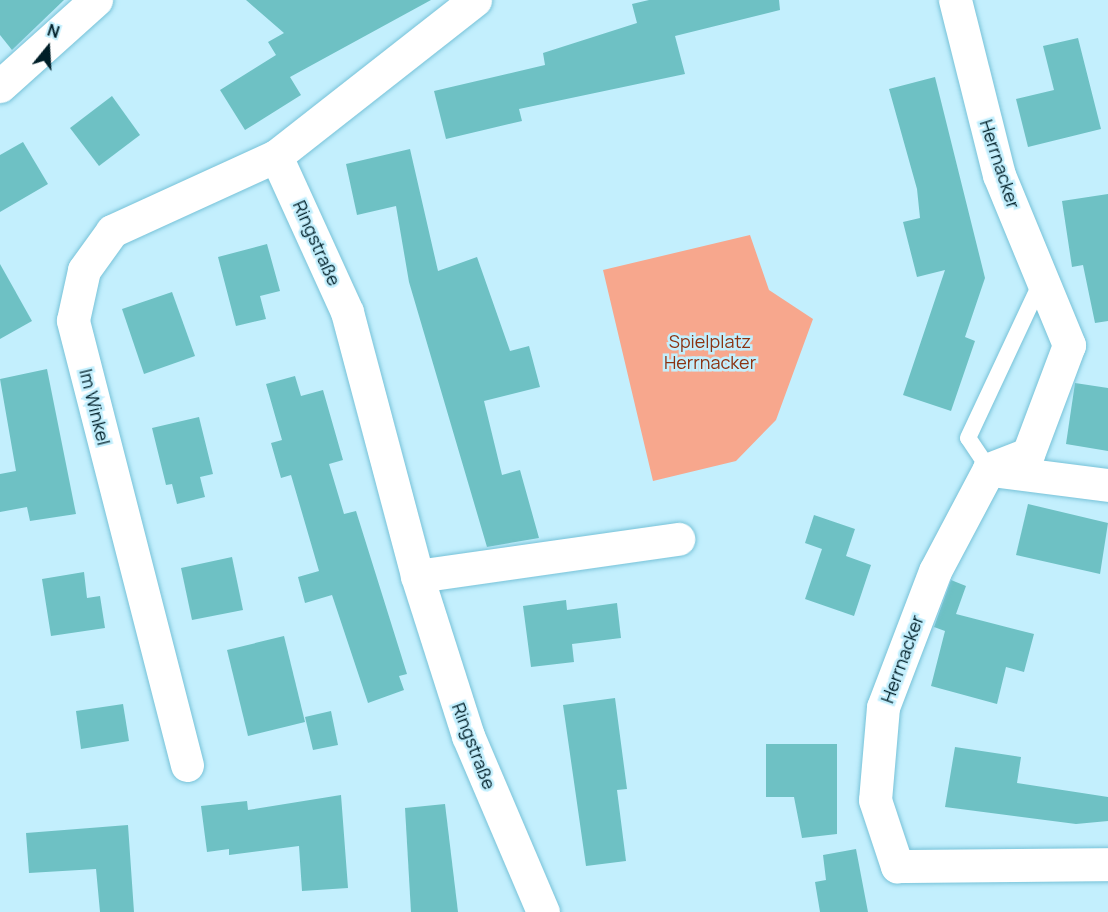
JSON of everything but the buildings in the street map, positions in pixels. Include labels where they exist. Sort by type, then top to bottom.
[{"type":"street","points":[[0,86],[96,0]]},
{"type":"street","points":[[276,156],[475,0]]},
{"type":"street","name":"Herrnacker","points":[[955,0],[999,175],[1069,345],[1028,453],[989,469],[935,572],[883,707],[875,800],[897,866],[1108,864]]},
{"type":"street","name":"Ringstraße","points":[[276,156],[347,312],[417,576],[468,736],[543,912]]},
{"type":"street","name":"Im Winkel","points":[[187,765],[73,320],[84,270],[112,231],[276,156]]},
{"type":"street","points":[[989,469],[1108,485]]},
{"type":"street","points":[[417,576],[678,539]]},
{"type":"lane","points":[[989,469],[968,438],[1043,278]]},
{"type":"green space","name":"Spielplatz Herrnacker","points":[[750,235],[769,290],[813,319],[776,420],[736,461],[653,481],[603,270]]}]
